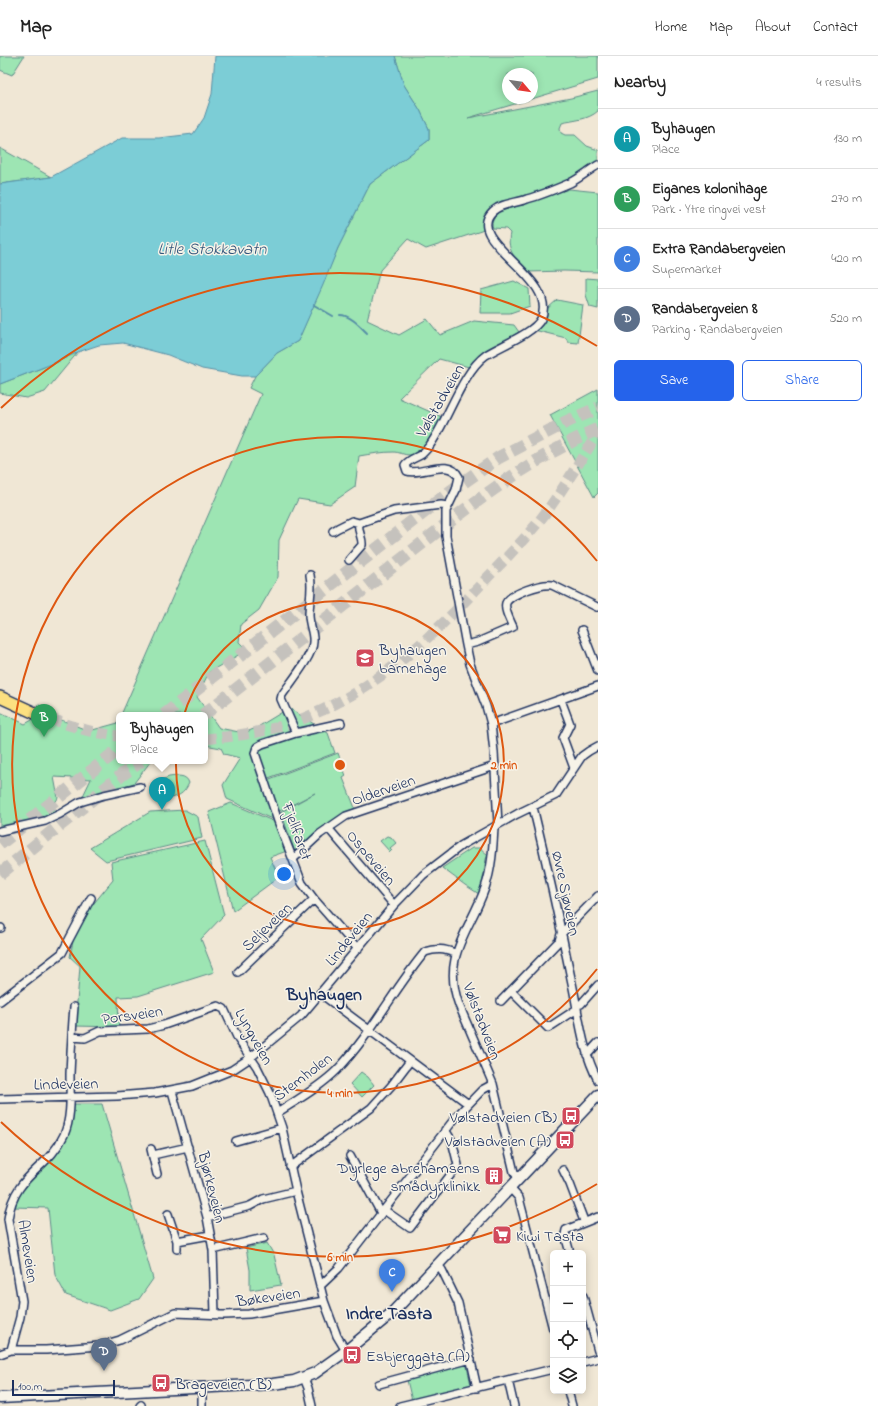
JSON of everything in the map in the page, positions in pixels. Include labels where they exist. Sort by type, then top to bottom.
[{"type":"main road","points":[[0,697],[35,713]]},
{"type":"main road","points":[[0,1398],[272,1384],[304,1378],[322,1369],[393,1312],[598,1095]]},
{"type":"street","name":"Vølstadveien","points":[[519,1178],[514,1172],[493,1084],[456,996],[453,981],[456,953],[486,886],[491,866],[496,826],[495,766],[491,724],[486,706],[470,664],[447,545],[445,526],[448,506],[459,480],[458,474],[449,469],[442,468],[410,472],[407,471],[405,465],[408,461],[422,454],[430,445],[468,376],[481,359],[535,328],[540,320],[543,311],[541,297],[525,272],[506,255],[492,238],[488,227],[489,216],[499,207],[529,199],[571,182],[598,165]]},
{"type":"street","points":[[333,531],[352,521],[359,523],[401,510],[441,505],[448,506]]},
{"type":"street","points":[[349,560],[362,546],[358,526],[359,523]]},
{"type":"street","points":[[296,733],[281,697],[314,645],[309,618],[312,593],[310,575]]},
{"type":"street","points":[[466,645],[478,642],[513,627],[506,607],[508,599],[512,596],[539,586],[546,584],[552,585],[597,607]]},
{"type":"street","points":[[582,630],[598,671]]},
{"type":"street","points":[[491,724],[598,686]]},
{"type":"street","points":[[561,700],[570,724],[563,738],[574,768]]},
{"type":"street","name":"Fjellfaret","points":[[341,723],[296,733],[262,744],[257,746],[255,752],[278,821],[302,883],[314,899],[358,949]]},
{"type":"street","name":"Lindeveien","points":[[0,1099],[135,1095],[172,1091],[192,1086],[232,1070],[250,1058],[292,1024],[321,994],[394,905],[414,883],[436,864],[462,845],[558,793],[574,768],[586,753],[598,746]]},
{"type":"street","name":"Olderveien","points":[[293,859],[328,828],[354,813],[495,766]]},
{"type":"street","points":[[0,831],[45,821],[80,802],[140,787]]},
{"type":"street","name":"Øvre Sjøveien","points":[[533,807],[587,1055],[598,1080]]},
{"type":"street","name":"Ospeveien","points":[[328,828],[394,905]]},
{"type":"street","points":[[502,1001],[559,940],[561,934],[598,896]]},
{"type":"street","points":[[0,1000],[62,953],[91,898]]},
{"type":"street","name":"Seljeveien","points":[[238,972],[314,899]]},
{"type":"street","name":"Stemholen","points":[[277,1113],[332,1075],[347,1059],[425,952],[437,948],[456,953]]},
{"type":"street","points":[[511,991],[548,1028],[577,1007],[598,985]]},
{"type":"street","points":[[321,994],[370,1029],[467,1104]]},
{"type":"street","name":"Lyngveien","points":[[218,1006],[224,1009],[238,1039],[257,1067],[270,1093],[282,1128],[290,1167],[324,1301],[337,1336],[346,1351]]},
{"type":"street","name":"Porsveien","points":[[72,1037],[85,1038],[100,1031],[153,1028],[218,1006]]},
{"type":"street","name":"Almeveien","points":[[11,1350],[20,1317],[22,1301],[8,1219],[10,1207],[21,1185],[58,1146],[68,1124],[74,1008]]},
{"type":"street","points":[[587,1055],[598,1043]]},
{"type":"street","points":[[290,1167],[371,1108],[391,1086],[410,1061]]},
{"type":"street","points":[[320,1286],[339,1268],[467,1104],[482,1090],[493,1084]]},
{"type":"street","name":"Bjørkeveien","points":[[172,1091],[207,1218],[213,1250],[215,1314]]},
{"type":"street","points":[[236,1141],[282,1128]]},
{"type":"street","points":[[350,1156],[382,1212],[410,1228],[458,1165],[452,1141],[446,1130]]},
{"type":"street","name":"Bjørkeveien","points":[[157,1174],[152,1152],[188,1147]]},
{"type":"street","points":[[563,1170],[570,1184],[584,1222]]},
{"type":"street","points":[[510,1188],[519,1198],[551,1322]]},
{"type":"street","points":[[207,1218],[250,1206],[263,1199],[296,1191]]},
{"type":"street","points":[[168,1214],[177,1241],[177,1249]]},
{"type":"street","points":[[569,1250],[565,1235],[566,1230],[598,1217]]},
{"type":"street","name":"Bjørkeveien","points":[[177,1241],[210,1235]]},
{"type":"street","points":[[213,1250],[264,1238]]},
{"type":"street","points":[[438,1265],[442,1270],[458,1303],[477,1388]]},
{"type":"street","name":"Bøkeveien","points":[[0,1354],[11,1350],[46,1350],[94,1347],[120,1340],[176,1313],[224,1315],[249,1314],[271,1312],[324,1301]]},
{"type":"street","points":[[586,1307],[598,1351]]},
{"type":"street","points":[[586,1361],[598,1358]]},
{"type":"street","points":[[379,1384],[471,1359]]},
{"type":"street","points":[[405,1406],[550,1370]]},
{"type":"street","points":[[304,1378],[312,1406]]},
{"type":"street","points":[[508,1380],[514,1406]]},
{"type":"street","points":[[202,1394],[202,1406]]},
{"type":"street","points":[[569,1394],[572,1406]]},
{"type":"green space","points":[[0,56],[24,56],[12,75],[0,70]]},
{"type":"green space","points":[[395,56],[598,56],[598,79],[538,97],[538,68],[502,68],[502,104],[515,104],[468,118],[571,98],[598,91],[598,111],[585,118],[562,123],[560,128],[561,133],[565,135],[575,135],[587,146],[598,150],[598,163],[560,184],[493,207],[484,230],[426,249],[408,239],[380,270],[367,320],[399,335],[427,319],[440,335],[474,321],[514,325],[519,332],[484,353],[469,367],[439,359],[399,398],[442,417],[437,428],[420,451],[409,455],[394,452],[359,456],[355,487],[330,504],[298,499],[279,540],[278,577],[259,610],[241,624],[239,642],[247,650],[209,672],[197,697],[208,712],[122,712],[261,394],[249,388],[255,376],[277,353],[298,341],[338,248],[370,184],[429,140],[429,129],[420,110],[404,85]]},
{"type":"green space","points":[[0,148],[51,177],[0,184]]},
{"type":"green space","points":[[569,189],[598,192],[598,272],[529,272],[511,251],[509,240],[510,233],[506,229],[493,228],[492,223],[494,218],[501,210]]},
{"type":"green space","points":[[586,278],[598,279],[598,309],[590,307],[586,295]]},
{"type":"green space","points":[[514,281],[529,289],[530,306],[510,313],[480,313],[481,290]]},
{"type":"green space","points":[[557,300],[583,305],[578,343],[568,342],[566,338],[534,330],[545,319],[547,309]]},
{"type":"green space","points":[[78,352],[45,392],[26,398],[0,393],[0,384],[57,362]]},
{"type":"green space","points":[[598,389],[598,493],[594,497],[550,415]]},
{"type":"green space","points":[[38,704],[59,719],[89,731],[116,724],[116,764],[149,764],[134,783],[82,798],[91,779],[54,777],[58,798],[53,806],[55,814],[0,829],[0,712],[25,724],[32,720]]},
{"type":"green space","points":[[289,708],[328,733],[335,753],[266,779],[267,780],[338,753],[346,776],[343,778],[355,808],[295,852],[281,812],[315,793],[278,812],[274,820],[227,799],[223,785],[240,758],[224,754],[221,748],[208,746],[208,712],[219,728],[244,733],[256,728]]},
{"type":"green space","points":[[169,777],[183,777],[188,780],[189,783],[182,793],[172,798],[153,785]]},
{"type":"green space","points":[[231,803],[275,822],[287,851],[270,857],[279,877],[233,911],[209,812]]},
{"type":"green space","points":[[185,810],[198,817],[202,838],[106,861],[90,848],[150,812]]},
{"type":"green space","points":[[387,836],[391,837],[396,843],[390,848],[392,850],[390,852],[380,841]]},
{"type":"green space","points":[[205,841],[224,915],[201,939],[214,972],[138,996],[118,997],[119,1027],[75,1026],[80,966],[70,957],[76,925],[113,880],[111,862]]},
{"type":"green space","points":[[472,848],[480,848],[488,855],[479,894],[442,868]]},
{"type":"green space","points":[[361,1072],[368,1077],[374,1085],[362,1097],[350,1084]]},
{"type":"green space","points":[[74,1104],[102,1104],[153,1279],[139,1299],[110,1310],[66,1295],[55,1275],[48,1208],[13,1207],[17,1197],[27,1182],[63,1146]]},
{"type":"green space","points":[[267,1243],[274,1255],[281,1285],[250,1290],[250,1270],[246,1248]]},
{"type":"green space","points":[[466,1362],[471,1385],[412,1401],[407,1380]]},
{"type":"water","name":"Litle Stokkavatn","points":[[215,56],[395,56],[404,85],[420,110],[429,129],[429,140],[370,184],[338,248],[298,341],[277,353],[255,376],[242,376],[202,369],[168,355],[123,343],[99,345],[78,352],[57,362],[0,384],[0,184],[51,177],[122,138],[159,138],[193,134],[204,118],[212,94]]},
{"type":"waterway","points":[[314,305],[333,316]]},
{"type":"waterway","points":[[340,315],[344,315],[351,319],[367,333]]},
{"type":"tunnel","points":[[168,712],[451,491],[498,458],[566,422],[598,408]]},
{"type":"tunnel","points":[[207,712],[437,531],[488,493],[542,458],[598,429]]},
{"type":"tunnel","points":[[208,739],[251,733],[297,721],[352,694],[377,679],[400,661],[444,623],[533,529],[554,502],[598,433]]},
{"type":"tunnel","points":[[35,713],[86,730],[116,736]]},
{"type":"tunnel","points":[[0,844],[116,751]]},
{"type":"tunnel","points":[[0,874],[137,764]]},
{"type":"place","name":"Byhaugen barnehage","points":[[365,658]]},
{"type":"place","name":"Eiganes kolonihage","points":[[44,737]]},
{"type":"place","name":"Byhaugen","points":[[162,810]]},
{"type":"place","name":"Vølstadveien (B)","points":[[571,1116]]},
{"type":"place","name":"Vølstadveien (A)","points":[[565,1140]]},
{"type":"place","name":"Dyrlege abrehamsens smådyrklinikk","points":[[494,1176]]},
{"type":"place","name":"Kiwi Tasta","points":[[502,1235]]},
{"type":"place","name":"Extra Randabergveien","points":[[392,1292]]},
{"type":"place","name":"Esbjerggata (A)","points":[[352,1355]]},
{"type":"place","name":"Randabergveien 8","points":[[104,1371]]},
{"type":"place","name":"Brageveien (B)","points":[[161,1383]]},
{"type":"district","name":"Byhaugen","points":[[324,994]]},
{"type":"district","name":"Indre Tasta","points":[[389,1313]]}]
